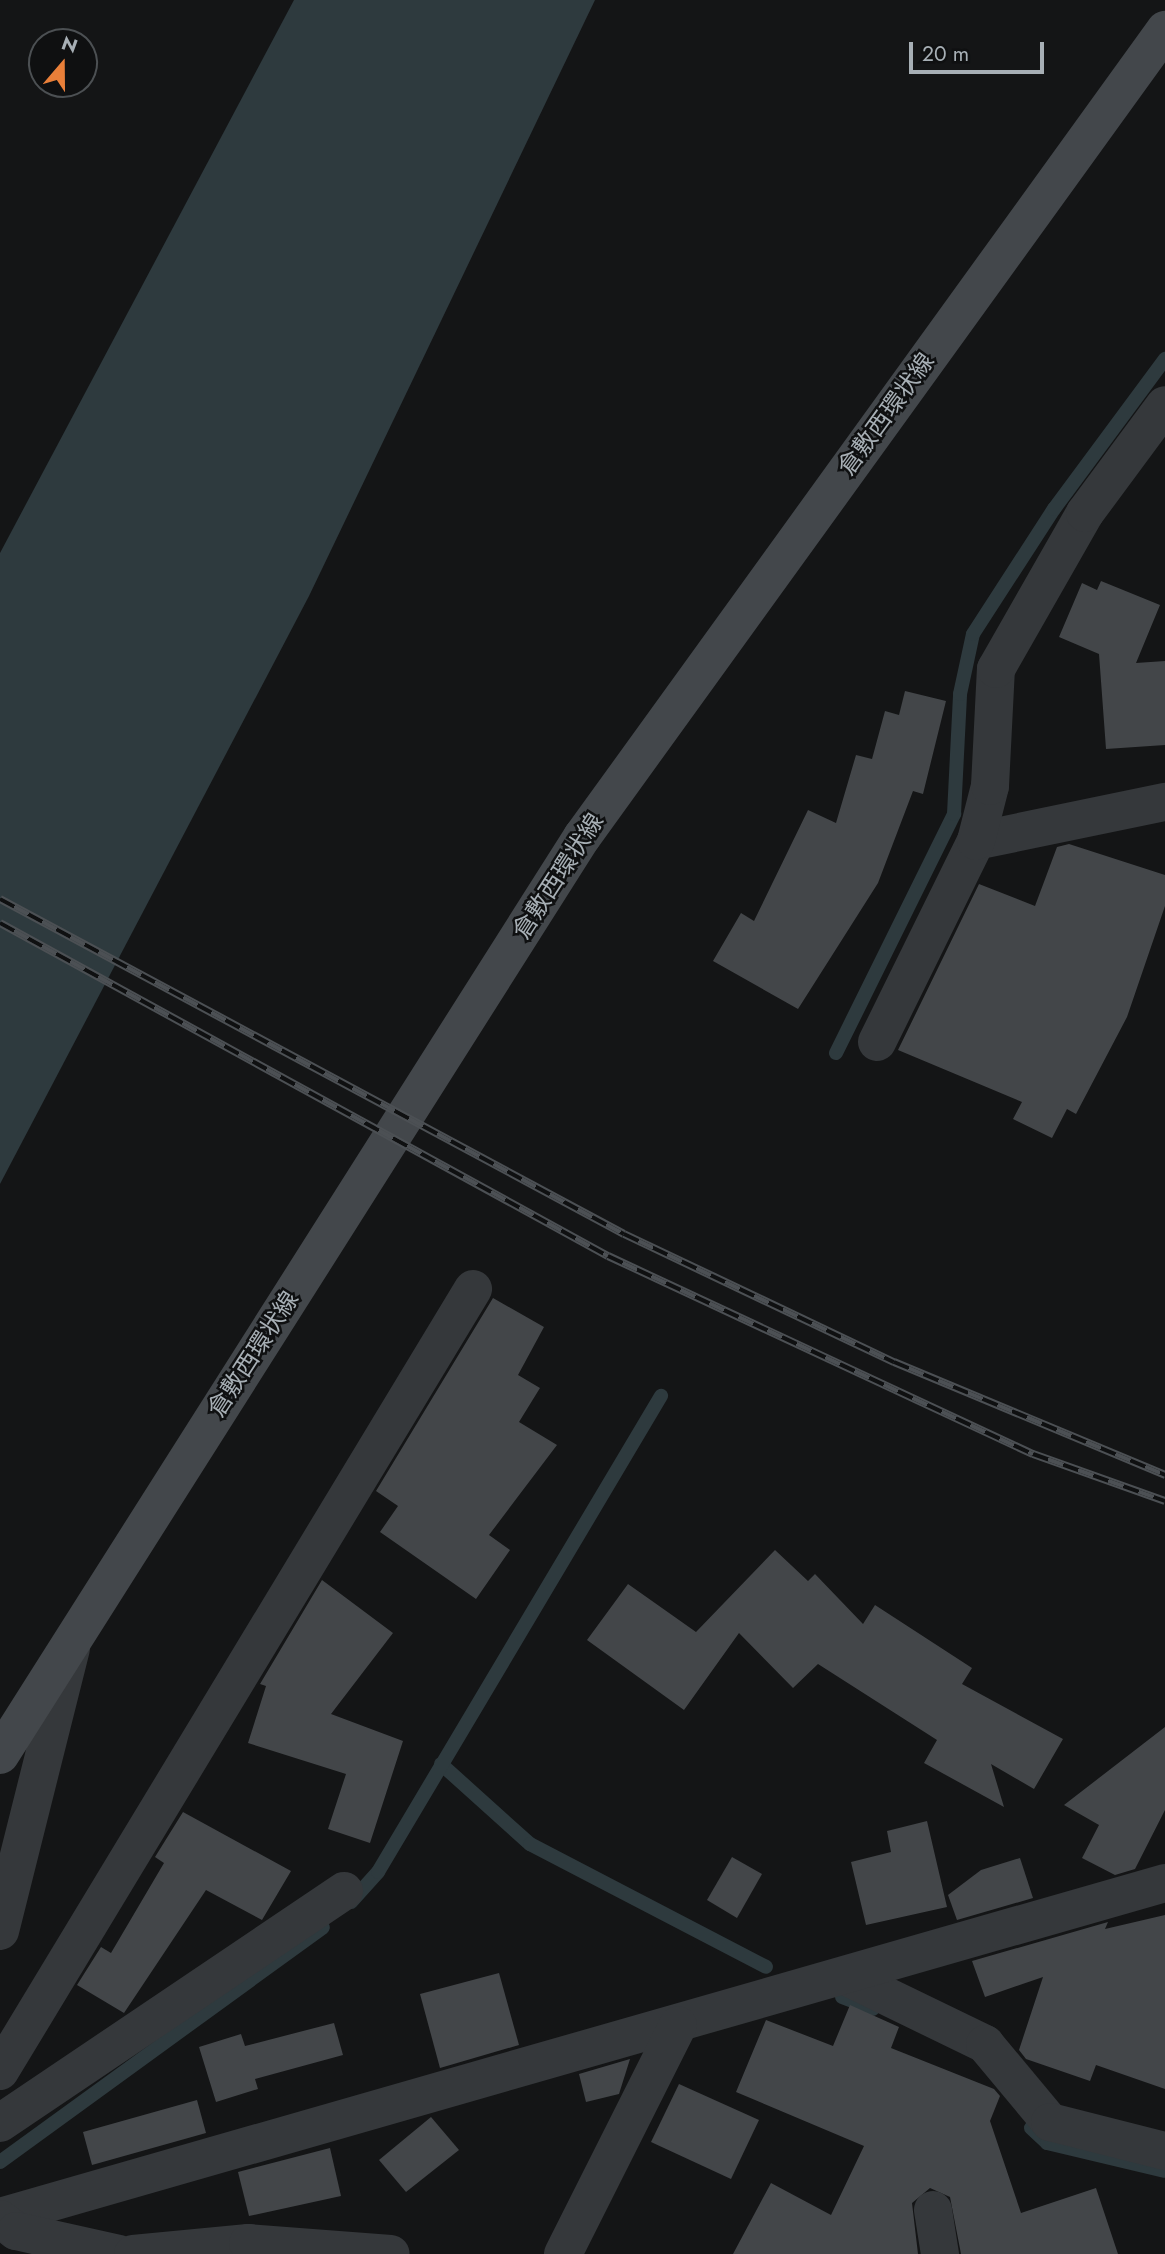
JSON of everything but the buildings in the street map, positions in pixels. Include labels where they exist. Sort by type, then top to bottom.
[{"type":"main road","name":"倉敷西環状線","points":[[0,1755],[582,836],[1165,30]]},
{"type":"street","points":[[877,1042],[976,841],[990,786],[996,669],[1085,513],[1165,405]]},
{"type":"street","points":[[976,841],[1165,802]]},
{"type":"street","points":[[0,2071],[473,1289]]},
{"type":"street","points":[[0,1931],[75,1633]]},
{"type":"street","points":[[0,2218],[1165,1883]]},
{"type":"street","points":[[0,2123],[344,1891]]},
{"type":"street","points":[[845,1976],[985,2044],[1050,2122],[1165,2151]]},
{"type":"street","points":[[563,2254],[678,2025]]},
{"type":"street","points":[[933,2210],[940,2254]]},
{"type":"street","points":[[0,2218],[16,2231],[119,2254]]},
{"type":"street","points":[[133,2254],[248,2243],[391,2254]]},
{"type":"shaded area","points":[[294,0],[595,0],[309,596],[0,1184],[0,553]]},
{"type":"waterway","points":[[836,1053],[954,814],[960,694],[973,634],[1054,509],[1165,359]]},
{"type":"waterway","points":[[351,1902],[378,1872],[661,1396]]},
{"type":"waterway","points":[[441,1764],[530,1844],[766,1967]]},
{"type":"waterway","points":[[0,2162],[323,1927]]},
{"type":"waterway","points":[[842,1997],[873,2009]]},
{"type":"waterway","points":[[1031,2128],[1047,2143],[1165,2171]]},
{"type":"railway","points":[[0,899],[624,1234],[894,1362],[1165,1475]]},
{"type":"railway","points":[[0,923],[608,1256],[1033,1454],[1165,1501]]}]
